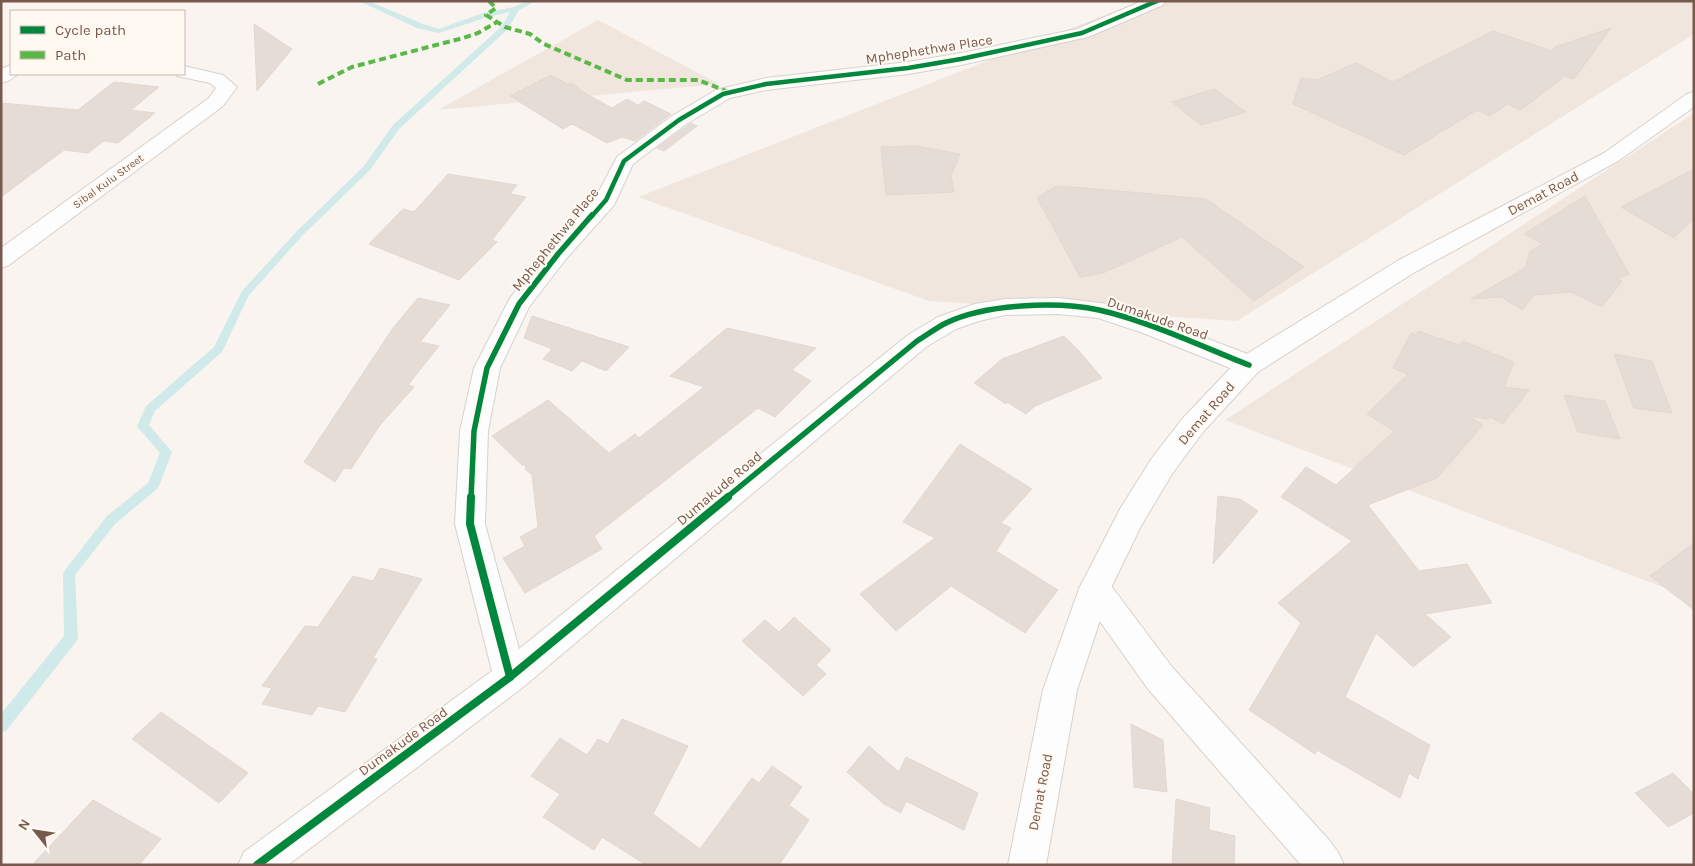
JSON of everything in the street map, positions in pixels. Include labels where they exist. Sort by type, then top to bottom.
[{"type":"street","name":"Mphephethwa Place","points":[[510,677],[470,524],[474,431],[487,368],[519,304],[558,254],[606,200],[624,161],[679,120],[723,94],[766,84],[908,68],[961,59],[1082,33],[1157,1]]},
{"type":"street","name":"Sibal Kulu Street","points":[[1,260],[216,102],[227,87],[216,79],[185,72]]},
{"type":"street","name":"Demat Road","points":[[1027,865],[1060,690],[1095,589],[1130,518],[1162,466],[1194,425],[1250,365],[1407,266],[1611,157],[1694,98]]},
{"type":"street","name":"Dumakude Road","points":[[257,865],[510,677],[916,341],[947,323],[975,313],[1005,307],[1059,306],[1099,310],[1152,327],[1250,365]]},
{"type":"street","points":[[1095,589],[1160,678],[1325,865]]},
{"type":"shaded area","points":[[1141,1],[1694,1],[1694,34],[1237,321],[929,301],[638,197]]},
{"type":"shaded area","points":[[598,20],[719,84],[438,110]]},
{"type":"shaded area","points":[[1694,113],[1694,599],[1225,420]]},
{"type":"building","points":[[254,24],[292,49],[257,91]]},
{"type":"building","points":[[1611,28],[1574,79],[1565,76],[1521,110],[1508,104],[1490,116],[1477,110],[1404,155],[1293,104],[1301,78],[1317,80],[1356,63],[1393,82],[1493,31],[1552,51],[1555,47]]},
{"type":"building","points":[[551,75],[567,84],[573,84],[583,92],[612,108],[627,99],[638,105],[644,101],[671,114],[635,141],[622,137],[607,143],[572,124],[563,129],[510,96]]},
{"type":"building","points":[[114,82],[159,87],[131,110],[155,113],[118,143],[104,141],[88,153],[64,150],[1,197],[1,103],[78,110]]},
{"type":"building","points":[[1214,89],[1246,112],[1201,125],[1172,102]]},
{"type":"building","points":[[691,123],[697,126],[664,151],[657,148]]},
{"type":"building","points":[[916,146],[960,154],[951,176],[954,192],[886,195],[881,147]]},
{"type":"building","points":[[1694,169],[1694,218],[1674,238],[1621,207]]},
{"type":"building","points":[[448,174],[517,185],[510,194],[526,197],[492,240],[497,242],[459,280],[369,244],[403,209],[414,212]]},
{"type":"building","points":[[1063,186],[1206,199],[1304,267],[1254,301],[1182,237],[1103,273],[1080,277],[1037,198],[1054,187]]},
{"type":"building","points":[[1585,196],[1629,274],[1617,279],[1622,281],[1602,307],[1572,292],[1534,295],[1522,310],[1501,297],[1471,299],[1525,268],[1530,251],[1543,244],[1524,234]]},
{"type":"building","points":[[418,298],[450,305],[420,342],[439,346],[408,385],[414,387],[380,425],[351,469],[344,468],[335,482],[304,462],[393,328]]},
{"type":"building","points":[[532,316],[629,347],[606,371],[582,361],[572,371],[543,359],[552,349],[524,338]]},
{"type":"building","points":[[727,328],[816,348],[792,370],[811,381],[775,417],[758,408],[594,536],[602,549],[525,593],[503,558],[525,546],[520,537],[538,527],[532,475],[525,469],[526,465],[522,465],[492,436],[548,400],[609,453],[635,434],[639,438],[704,387],[670,376]]},
{"type":"building","points":[[1418,331],[1459,345],[1463,341],[1514,362],[1504,387],[1529,390],[1503,424],[1490,417],[1488,419],[1469,416],[1483,425],[1437,478],[1368,505],[1419,571],[1467,564],[1492,603],[1425,614],[1451,637],[1413,667],[1376,633],[1345,697],[1430,745],[1418,779],[1409,773],[1400,798],[1317,750],[1315,754],[1249,710],[1301,623],[1278,603],[1352,541],[1281,497],[1306,467],[1336,485],[1394,431],[1367,414],[1408,374],[1393,368],[1411,333],[1416,335]]},
{"type":"building","points":[[1064,336],[1102,378],[1035,406],[1026,414],[1007,402],[1006,404],[974,383],[1002,359]]},
{"type":"building","points":[[1614,354],[1652,361],[1672,413],[1634,408]]},
{"type":"building","points":[[1564,395],[1605,401],[1620,439],[1578,432]]},
{"type":"building","points":[[960,444],[1032,489],[1001,523],[1011,528],[996,551],[1058,590],[1025,633],[951,586],[896,631],[860,594],[935,538],[903,522]]},
{"type":"building","points":[[1218,496],[1240,499],[1258,511],[1213,564]]},
{"type":"building","points":[[1694,543],[1694,610],[1650,576]]},
{"type":"building","points":[[380,568],[422,579],[373,658],[377,659],[345,712],[318,706],[312,715],[262,704],[272,688],[262,686],[305,626],[318,627],[353,576],[373,581]]},
{"type":"building","points":[[794,617],[831,650],[816,665],[826,674],[803,696],[742,641],[765,620],[779,632]]},
{"type":"building","points":[[161,712],[248,773],[219,803],[132,739]]},
{"type":"building","points":[[622,719],[688,746],[653,814],[700,849],[752,778],[759,783],[772,766],[802,787],[789,805],[809,820],[779,865],[646,865],[602,837],[594,850],[543,817],[560,794],[531,776],[560,738],[587,755],[598,739],[608,744]]},
{"type":"building","points":[[1131,724],[1163,740],[1167,792],[1134,787]]},
{"type":"building","points":[[869,746],[899,772],[906,757],[978,793],[964,830],[906,801],[901,813],[884,804],[847,772]]},
{"type":"building","points":[[1673,773],[1694,794],[1694,813],[1668,827],[1635,793]]},
{"type":"building","points":[[1176,799],[1210,808],[1209,830],[1235,836],[1234,865],[1172,865]]},
{"type":"building","points":[[93,800],[161,839],[139,865],[32,865]]},
{"type":"waterway","points":[[362,1],[420,26],[439,31],[486,15],[516,9]]},
{"type":"waterway","points":[[516,9],[533,1]]},
{"type":"waterway","points":[[1,726],[71,638],[69,574],[111,520],[153,486],[166,452],[143,426],[150,409],[218,349],[245,293],[299,234],[367,168],[396,127],[505,27],[516,9]]},
{"type":"marked path","points":[[489,1],[496,8],[486,15],[505,27],[530,34],[544,44],[627,80],[698,80],[729,92]]},
{"type":"marked path","points":[[318,84],[352,67],[463,38],[478,33],[497,22]]},
{"type":"cycle path","points":[[510,677],[470,524],[474,431],[487,368],[519,304],[558,254],[606,200],[624,161],[679,120],[723,94],[766,84],[908,68],[961,59],[1082,33],[1157,1]]},
{"type":"cycle path","points":[[257,865],[510,677],[917,341],[947,323],[975,313],[1005,307],[1059,306],[1099,310],[1152,327],[1249,365]]}]
